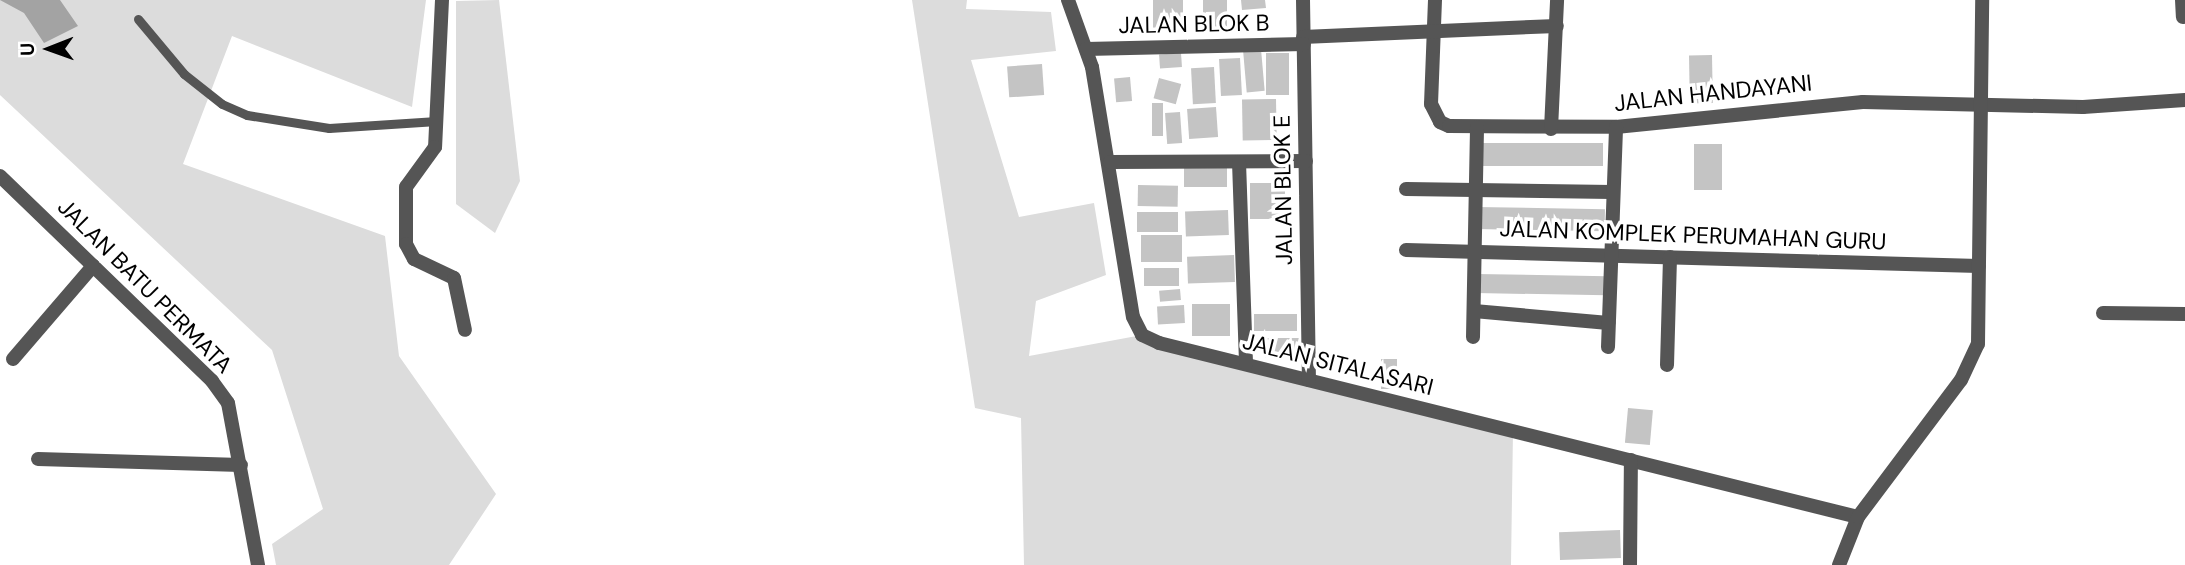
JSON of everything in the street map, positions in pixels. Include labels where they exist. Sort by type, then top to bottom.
[{"type":"street","points":[[442,0],[435,147],[406,187],[406,244],[414,259],[454,278],[465,330]]},
{"type":"street","name":"JALAN SITALASARI","points":[[1068,0],[1086,50],[1110,163],[1133,317],[1142,335],[1246,364],[1858,517]]},
{"type":"street","name":"JALAN BLOK E","points":[[1303,0],[1309,380]]},
{"type":"street","points":[[1435,0],[1435,31]]},
{"type":"street","points":[[1551,129],[1558,0]]},
{"type":"street","points":[[1839,565],[1858,517],[1961,380],[1978,344],[1982,0]]},
{"type":"street","points":[[2182,0],[2183,17]]},
{"type":"street","name":"JALAN BLOK B","points":[[1086,50],[1557,26]]},
{"type":"street","name":"JALAN HANDAYANI","points":[[1435,31],[1431,104],[1440,122],[1450,126],[1551,129],[1616,127],[1818,104],[2082,107],[2185,100]]},
{"type":"street","points":[[1473,337],[1477,127]]},
{"type":"street","points":[[1608,347],[1609,257],[1616,127]]},
{"type":"street","points":[[1239,162],[1246,364]]},
{"type":"street","points":[[1110,163],[1306,162]]},
{"type":"street","name":"JALAN BATU PERMATA","points":[[0,176],[220,392],[228,403],[258,565]]},
{"type":"street","points":[[1406,189],[1612,192]]},
{"type":"street","name":"JALAN KOMPLEK PERUMAHAN GURU","points":[[1406,250],[1979,266]]},
{"type":"street","points":[[1667,365],[1670,257]]},
{"type":"street","points":[[13,359],[93,266]]},
{"type":"street","points":[[1474,311],[1608,323]]},
{"type":"street","points":[[2103,313],[2185,314]]},
{"type":"street","points":[[38,459],[241,464]]},
{"type":"street","points":[[1630,565],[1631,460]]},
{"type":"lane","points":[[138,19],[184,74],[222,104],[247,115],[329,128],[437,121]]},
{"type":"shaded area","points":[[0,0],[426,0],[412,107],[232,36],[183,164],[385,236],[399,356],[496,494],[449,565],[276,565],[272,544],[323,509],[272,350],[0,95]]},
{"type":"shaded area","points":[[0,0],[60,0],[78,26],[44,43],[24,13]]},
{"type":"shaded area","points":[[499,0],[520,181],[495,233],[456,204],[456,1]]},
{"type":"shaded area","points":[[912,0],[967,0],[966,9],[1051,12],[1056,51],[971,60],[1019,217],[1094,203],[1106,275],[1036,301],[1029,356],[1142,335],[1513,431],[1511,565],[1024,565],[1021,418],[975,408]]},
{"type":"building","points":[[1153,0],[1183,0],[1183,29],[1153,29]]},
{"type":"building","points":[[1203,0],[1227,0],[1227,27],[1203,27]]},
{"type":"building","points":[[1241,0],[1265,0],[1266,8],[1242,10]]},
{"type":"building","points":[[1261,49],[1265,91],[1247,92],[1243,51]]},
{"type":"building","points":[[1181,53],[1182,67],[1160,69],[1159,55]]},
{"type":"building","points":[[1266,53],[1289,53],[1289,95],[1266,95]]},
{"type":"building","points":[[1689,55],[1712,55],[1713,103],[1690,103]]},
{"type":"building","points":[[1240,58],[1242,95],[1221,96],[1219,59]]},
{"type":"building","points":[[1042,64],[1044,95],[1009,97],[1007,66]]},
{"type":"building","points":[[1214,67],[1216,103],[1193,104],[1191,68]]},
{"type":"building","points":[[1130,77],[1132,101],[1116,102],[1114,78]]},
{"type":"building","points":[[1159,78],[1181,84],[1176,104],[1154,98]]},
{"type":"building","points":[[1276,99],[1277,140],[1243,141],[1242,100]]},
{"type":"building","points":[[1152,103],[1163,103],[1163,136],[1152,136]]},
{"type":"building","points":[[1216,107],[1218,137],[1189,139],[1187,109]]},
{"type":"building","points":[[1180,112],[1182,143],[1167,144],[1165,113]]},
{"type":"building","points":[[1477,143],[1603,143],[1603,166],[1477,166]]},
{"type":"building","points":[[1694,144],[1722,144],[1722,190],[1694,190]]},
{"type":"building","points":[[1184,166],[1227,166],[1227,187],[1184,187]]},
{"type":"building","points":[[1250,183],[1285,183],[1285,219],[1250,219]]},
{"type":"building","points":[[1138,185],[1178,186],[1178,207],[1138,206]]},
{"type":"building","points":[[1476,207],[1605,209],[1605,231],[1476,229]]},
{"type":"building","points":[[1228,210],[1229,235],[1186,236],[1185,212]]},
{"type":"building","points":[[1137,212],[1178,212],[1178,232],[1137,232]]},
{"type":"building","points":[[1141,235],[1182,235],[1182,262],[1141,262]]},
{"type":"building","points":[[1234,255],[1235,282],[1188,284],[1187,257]]},
{"type":"building","points":[[1144,268],[1179,268],[1179,286],[1144,286]]},
{"type":"building","points":[[1476,274],[1607,276],[1607,295],[1476,293]]},
{"type":"building","points":[[1180,289],[1181,300],[1160,302],[1159,291]]},
{"type":"building","points":[[1192,304],[1230,304],[1230,336],[1192,336]]},
{"type":"building","points":[[1184,305],[1185,323],[1158,324],[1157,306]]},
{"type":"building","points":[[1254,314],[1297,314],[1297,331],[1254,331]]},
{"type":"building","points":[[1265,338],[1299,338],[1299,358],[1265,358]]},
{"type":"building","points":[[1381,359],[1397,359],[1397,389],[1381,389]]},
{"type":"building","points":[[1628,408],[1653,410],[1650,445],[1625,443]]},
{"type":"building","points":[[1620,530],[1621,558],[1560,560],[1559,532]]}]
